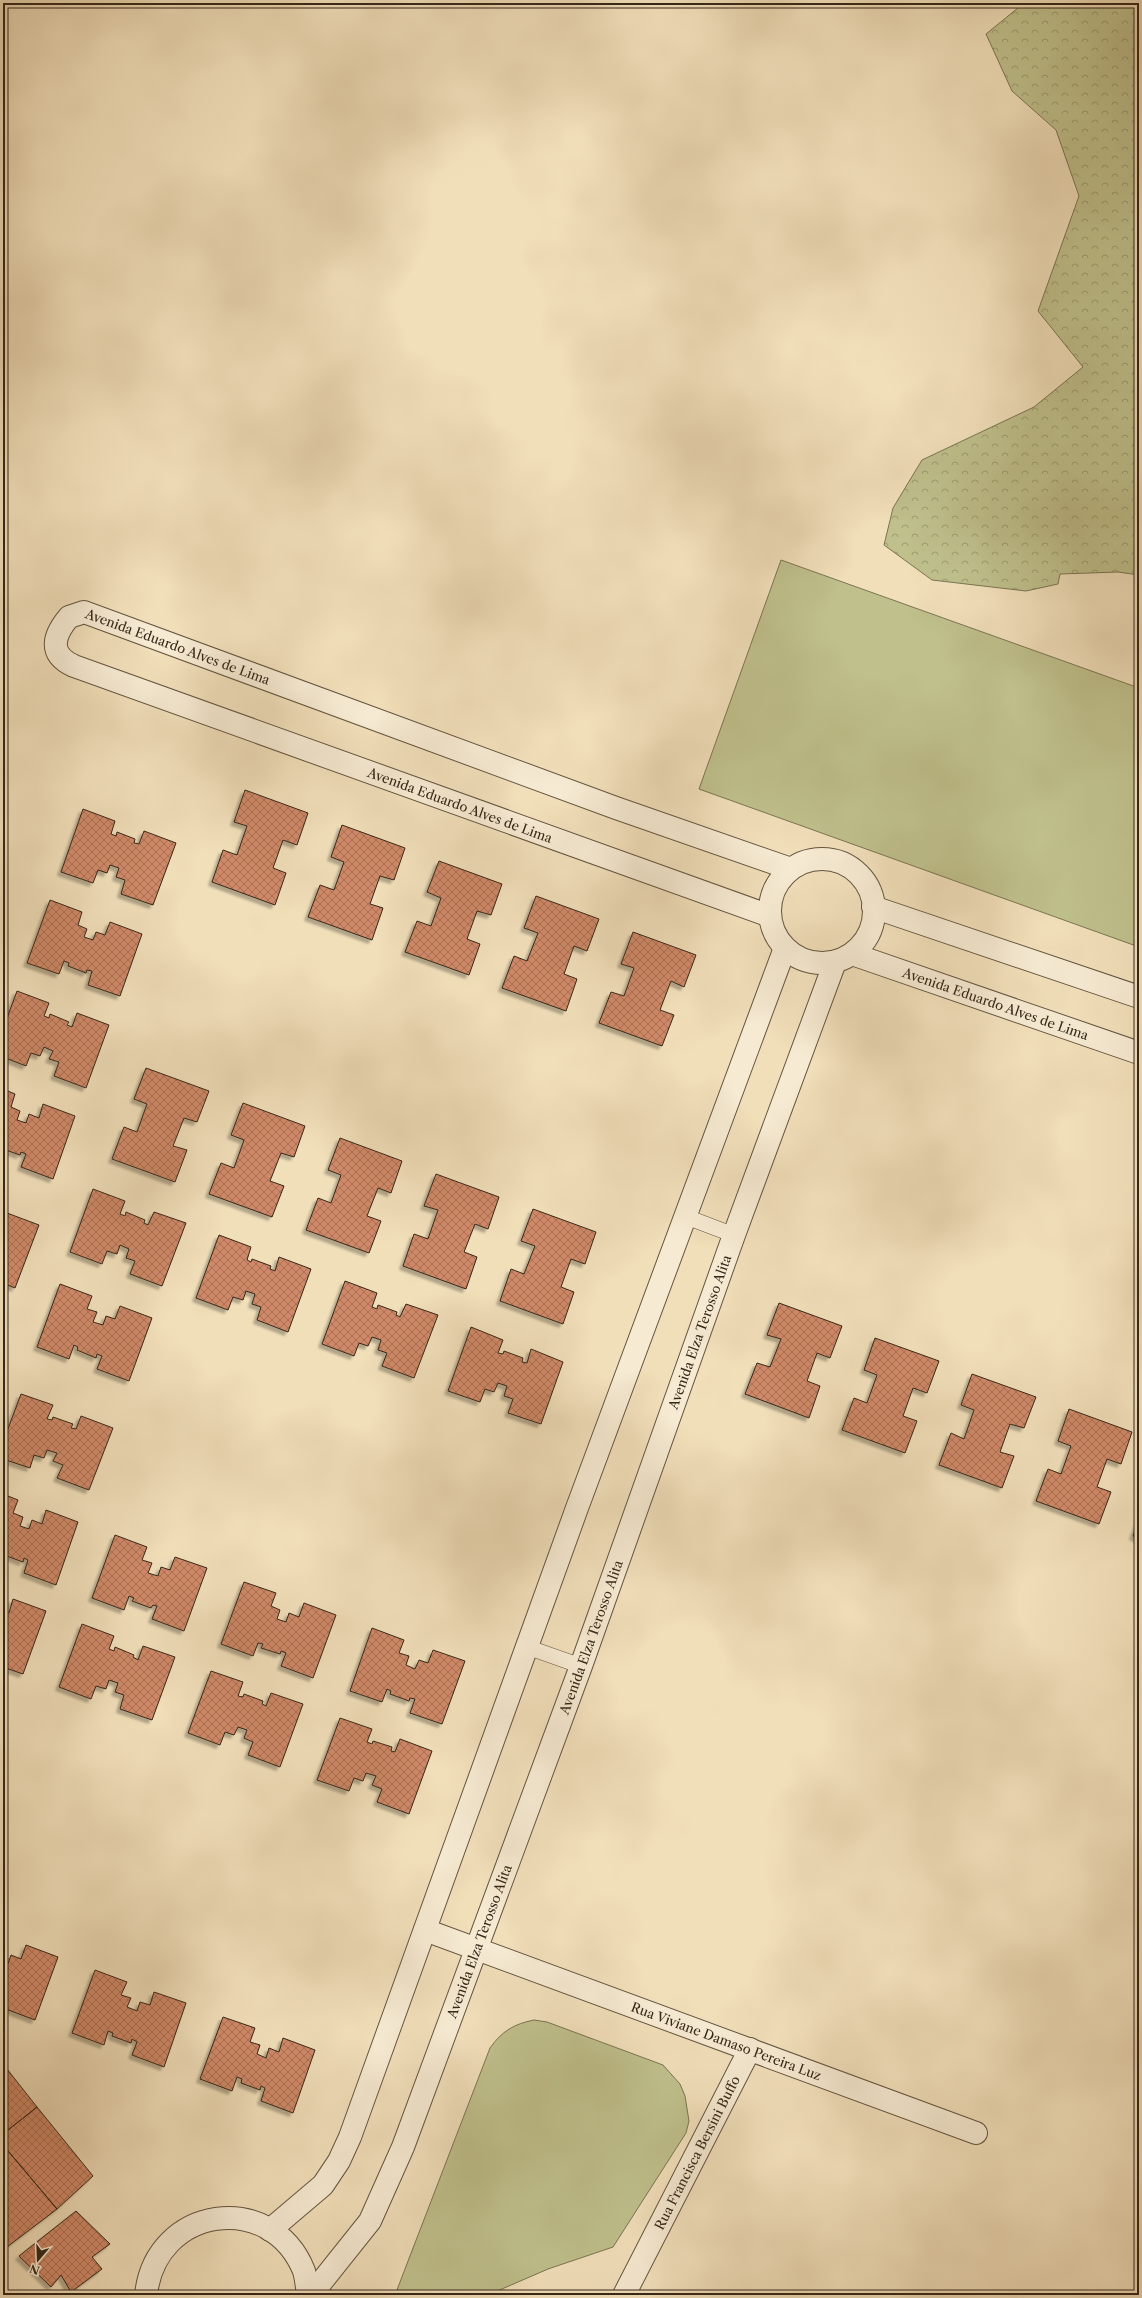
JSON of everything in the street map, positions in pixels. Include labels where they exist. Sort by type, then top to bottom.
[{"type":"street","name":"Avenida Eduardo Alves de Lima","points":[[770,916],[74,666],[64,662],[58,655],[55,647],[56,639],[69,617],[84,612],[616,808],[791,869]]},
{"type":"street","points":[[826,859],[843,864],[858,874],[869,889],[874,907],[872,924],[865,941],[844,958],[817,963],[800,958],[785,948],[774,933],[770,916],[771,898],[776,887],[791,869],[808,861],[826,859]]},
{"type":"street","points":[[874,907],[1139,997]]},
{"type":"street","points":[[270,2230],[324,2185],[339,2161],[350,2137],[684,1216],[785,948]]},
{"type":"street","name":"Avenida Eduardo Alves de Lima","points":[[844,958],[1139,1053]]},
{"type":"street","name":"Avenida Elza Terosso Alita","points":[[311,2295],[370,2221],[403,2147],[581,1666],[734,1235],[844,958]]},
{"type":"street","name":"Rua Viviane Damaso Pereira Luz","points":[[425,1930],[475,1950],[750,2049],[976,2133]]},
{"type":"street","name":"Rua Francisca Bersini Buffo","points":[[624,2295],[750,2049]]},
{"type":"street","points":[[146,2295],[148,2279],[157,2256],[174,2237],[196,2223],[220,2218],[246,2220],[270,2230],[290,2247],[304,2272],[308,2295]]},
{"type":"lane","points":[[684,1216],[734,1235]]},
{"type":"lane","points":[[527,1647],[581,1666]]},
{"type":"green space","points":[[1024,3],[1139,3],[1139,575],[1118,572],[1060,574],[1058,584],[1026,591],[932,580],[884,545],[893,508],[922,460],[1034,407],[1083,367],[1038,311],[1079,196],[1056,130],[1012,91],[986,34]]},
{"type":"green space","points":[[781,560],[1139,688],[1139,947],[699,789]]},
{"type":"green space","points":[[534,2020],[547,2022],[663,2065],[680,2084],[685,2096],[689,2121],[686,2133],[613,2247],[548,2269],[488,2295],[395,2295],[490,2048],[499,2037],[509,2029]]},
{"type":"building","points":[[245,790],[308,813],[297,845],[283,840],[273,868],[286,873],[275,905],[212,882],[223,850],[237,855],[247,826],[234,822]]},
{"type":"building","points":[[83,809],[115,821],[111,834],[116,836],[117,832],[135,839],[134,843],[139,844],[144,831],[176,843],[153,905],[121,894],[125,880],[116,877],[119,868],[110,865],[107,873],[98,870],[93,883],[61,872]]},
{"type":"building","points":[[342,825],[405,848],[394,880],[380,876],[370,904],[383,908],[372,940],[308,917],[320,885],[334,890],[344,862],[331,857]]},
{"type":"building","points":[[439,861],[502,884],[491,915],[477,911],[467,939],[480,944],[469,975],[405,952],[417,921],[431,926],[441,898],[427,892]]},
{"type":"building","points":[[536,896],[599,919],[587,951],[574,946],[564,974],[577,979],[566,1011],[502,988],[514,956],[527,961],[538,933],[524,928]]},
{"type":"building","points":[[50,900],[82,912],[78,925],[87,929],[84,937],[93,940],[96,932],[105,935],[110,922],[142,934],[120,996],[88,985],[92,971],[87,970],[86,973],[68,966],[69,963],[64,961],[59,974],[27,963]]},
{"type":"building","points":[[633,932],[696,955],[684,987],[671,981],[660,1010],[674,1015],[662,1046],[599,1023],[611,992],[624,996],[634,968],[621,964]]},
{"type":"building","points":[[17,991],[49,1003],[44,1016],[49,1018],[50,1014],[69,1022],[67,1025],[72,1027],[77,1013],[109,1025],[86,1088],[54,1076],[59,1062],[49,1059],[53,1051],[44,1047],[40,1056],[31,1053],[26,1066],[3,1057],[3,1029]]},
{"type":"building","points":[[146,1068],[209,1091],[197,1122],[184,1118],[173,1146],[187,1150],[175,1182],[112,1159],[124,1127],[137,1132],[147,1104],[134,1099]]},
{"type":"building","points":[[3,1089],[15,1094],[11,1107],[20,1111],[17,1120],[26,1123],[29,1114],[39,1118],[43,1104],[75,1116],[53,1179],[21,1167],[26,1154],[21,1152],[20,1155],[3,1149]]},
{"type":"building","points":[[243,1103],[305,1126],[294,1157],[281,1153],[270,1181],[284,1186],[272,1217],[209,1194],[221,1163],[234,1168],[244,1140],[231,1135]]},
{"type":"building","points":[[340,1138],[402,1161],[391,1193],[378,1188],[367,1216],[381,1221],[369,1253],[306,1230],[318,1198],[331,1203],[341,1175],[328,1170]]},
{"type":"building","points":[[436,1174],[499,1197],[488,1229],[475,1224],[464,1252],[477,1257],[466,1289],[403,1266],[414,1234],[428,1239],[438,1210],[424,1206]]},
{"type":"building","points":[[93,1189],[125,1201],[120,1214],[125,1216],[126,1212],[145,1220],[144,1223],[148,1225],[154,1212],[186,1223],[162,1286],[130,1274],[135,1261],[126,1258],[129,1249],[120,1245],[117,1254],[107,1251],[102,1264],[70,1252]]},
{"type":"building","points":[[533,1209],[596,1232],[585,1264],[571,1259],[561,1287],[574,1292],[563,1324],[500,1301],[511,1269],[524,1274],[535,1246],[521,1241]]},
{"type":"building","points":[[7,1213],[39,1225],[15,1288],[3,1283],[3,1222]]},
{"type":"building","points":[[219,1235],[251,1247],[247,1260],[251,1262],[252,1259],[271,1266],[270,1269],[275,1271],[279,1257],[311,1269],[288,1332],[257,1320],[261,1307],[252,1304],[255,1294],[246,1291],[243,1300],[233,1297],[228,1310],[196,1298]]},
{"type":"building","points":[[345,1281],[377,1293],[372,1307],[377,1309],[378,1305],[397,1312],[396,1315],[400,1317],[406,1304],[438,1315],[414,1378],[382,1366],[387,1353],[378,1350],[381,1340],[372,1337],[368,1346],[359,1343],[354,1356],[322,1344]]},
{"type":"building","points":[[60,1284],[92,1296],[87,1309],[97,1312],[93,1322],[103,1325],[106,1316],[115,1319],[120,1306],[152,1318],[129,1381],[97,1369],[102,1356],[97,1354],[96,1358],[77,1350],[78,1347],[74,1345],[69,1359],[37,1347]]},
{"type":"building","points":[[779,1303],[842,1326],[830,1358],[817,1353],[807,1381],[820,1386],[809,1418],[745,1394],[757,1363],[770,1367],[781,1339],[767,1335]]},
{"type":"building","points":[[471,1327],[503,1340],[498,1353],[503,1354],[504,1351],[523,1358],[522,1362],[527,1363],[531,1349],[563,1362],[541,1424],[508,1413],[513,1399],[504,1396],[507,1386],[498,1383],[494,1392],[485,1389],[480,1402],[448,1391]]},
{"type":"building","points":[[875,1338],[939,1361],[927,1393],[913,1388],[903,1416],[917,1421],[905,1453],[842,1430],[854,1398],[867,1403],[877,1375],[864,1370]]},
{"type":"building","points":[[972,1374],[1036,1397],[1024,1428],[1010,1424],[1000,1452],[1014,1456],[1002,1488],[939,1465],[951,1433],[964,1439],[974,1410],[961,1405]]},
{"type":"building","points":[[21,1394],[53,1405],[47,1419],[52,1420],[53,1417],[73,1424],[71,1428],[76,1429],[81,1416],[113,1428],[89,1490],[57,1478],[63,1465],[53,1461],[57,1453],[47,1450],[44,1458],[34,1455],[30,1468],[3,1459],[3,1442]]},
{"type":"building","points":[[1069,1409],[1132,1432],[1121,1464],[1107,1459],[1097,1487],[1111,1492],[1099,1524],[1036,1501],[1048,1469],[1061,1474],[1071,1446],[1058,1441]]},
{"type":"building","points":[[3,1494],[18,1500],[13,1513],[23,1517],[20,1526],[29,1529],[32,1520],[42,1524],[46,1510],[78,1522],[56,1585],[24,1573],[28,1560],[24,1558],[23,1562],[4,1555]]},
{"type":"building","points":[[1139,1520],[1139,1539],[1133,1536]]},
{"type":"building","points":[[115,1535],[147,1547],[142,1560],[152,1563],[148,1573],[158,1576],[161,1567],[170,1570],[175,1557],[207,1568],[184,1631],[152,1619],[157,1606],[153,1605],[151,1608],[132,1601],[134,1598],[129,1596],[124,1610],[92,1598]]},
{"type":"building","points":[[244,1582],[276,1593],[271,1606],[280,1610],[277,1619],[286,1622],[289,1613],[299,1617],[304,1603],[336,1615],[313,1678],[281,1666],[286,1653],[281,1651],[280,1654],[261,1648],[263,1644],[258,1643],[253,1656],[221,1644]]},
{"type":"building","points":[[13,1599],[46,1611],[23,1674],[3,1667],[3,1607],[6,1608],[5,1611],[9,1613]]},
{"type":"building","points":[[82,1624],[114,1636],[109,1649],[114,1651],[115,1647],[134,1655],[133,1657],[138,1660],[143,1646],[175,1657],[152,1720],[120,1709],[124,1695],[115,1692],[118,1683],[109,1680],[106,1689],[96,1686],[91,1699],[59,1687]]},
{"type":"building","points":[[372,1628],[404,1640],[399,1653],[409,1656],[406,1665],[415,1669],[419,1660],[428,1663],[433,1650],[465,1661],[442,1724],[410,1713],[415,1699],[410,1698],[409,1701],[390,1694],[391,1691],[387,1689],[382,1702],[350,1691]]},
{"type":"building","points":[[211,1671],[243,1682],[238,1696],[243,1697],[244,1694],[263,1701],[262,1704],[266,1706],[271,1693],[303,1704],[280,1767],[248,1755],[253,1742],[244,1738],[247,1730],[238,1727],[234,1735],[225,1732],[220,1745],[188,1733]]},
{"type":"building","points":[[340,1718],[372,1729],[367,1742],[372,1744],[373,1741],[392,1747],[391,1751],[395,1752],[400,1739],[432,1751],[409,1814],[377,1802],[382,1789],[372,1785],[376,1776],[366,1773],[363,1781],[354,1778],[349,1791],[317,1780]]},
{"type":"building","points":[[26,1945],[58,1957],[35,2020],[3,2008],[8,1995],[3,1994],[3,1962],[8,1964],[11,1955],[21,1959]]},
{"type":"building","points":[[95,1970],[127,1982],[121,1995],[131,1998],[127,2007],[137,2011],[140,2002],[150,2005],[154,1992],[186,2003],[164,2067],[132,2055],[137,2042],[132,2039],[131,2043],[112,2036],[113,2033],[108,2031],[104,2045],[72,2033]]},
{"type":"building","points":[[223,2017],[255,2028],[250,2042],[260,2045],[257,2054],[266,2058],[269,2048],[279,2052],[283,2038],[315,2050],[293,2113],[261,2101],[265,2088],[261,2086],[260,2090],[241,2083],[242,2079],[237,2077],[232,2091],[200,2079]]},
{"type":"building","points":[[3,2064],[37,2107],[3,2134]]},
{"type":"building","points":[[37,2107],[93,2176],[57,2209],[3,2145],[3,2134]]},
{"type":"building","points":[[3,2145],[57,2209],[3,2250]]},
{"type":"building","points":[[76,2211],[110,2244],[92,2257],[102,2269],[71,2292],[61,2275],[51,2287],[19,2256]]}]
